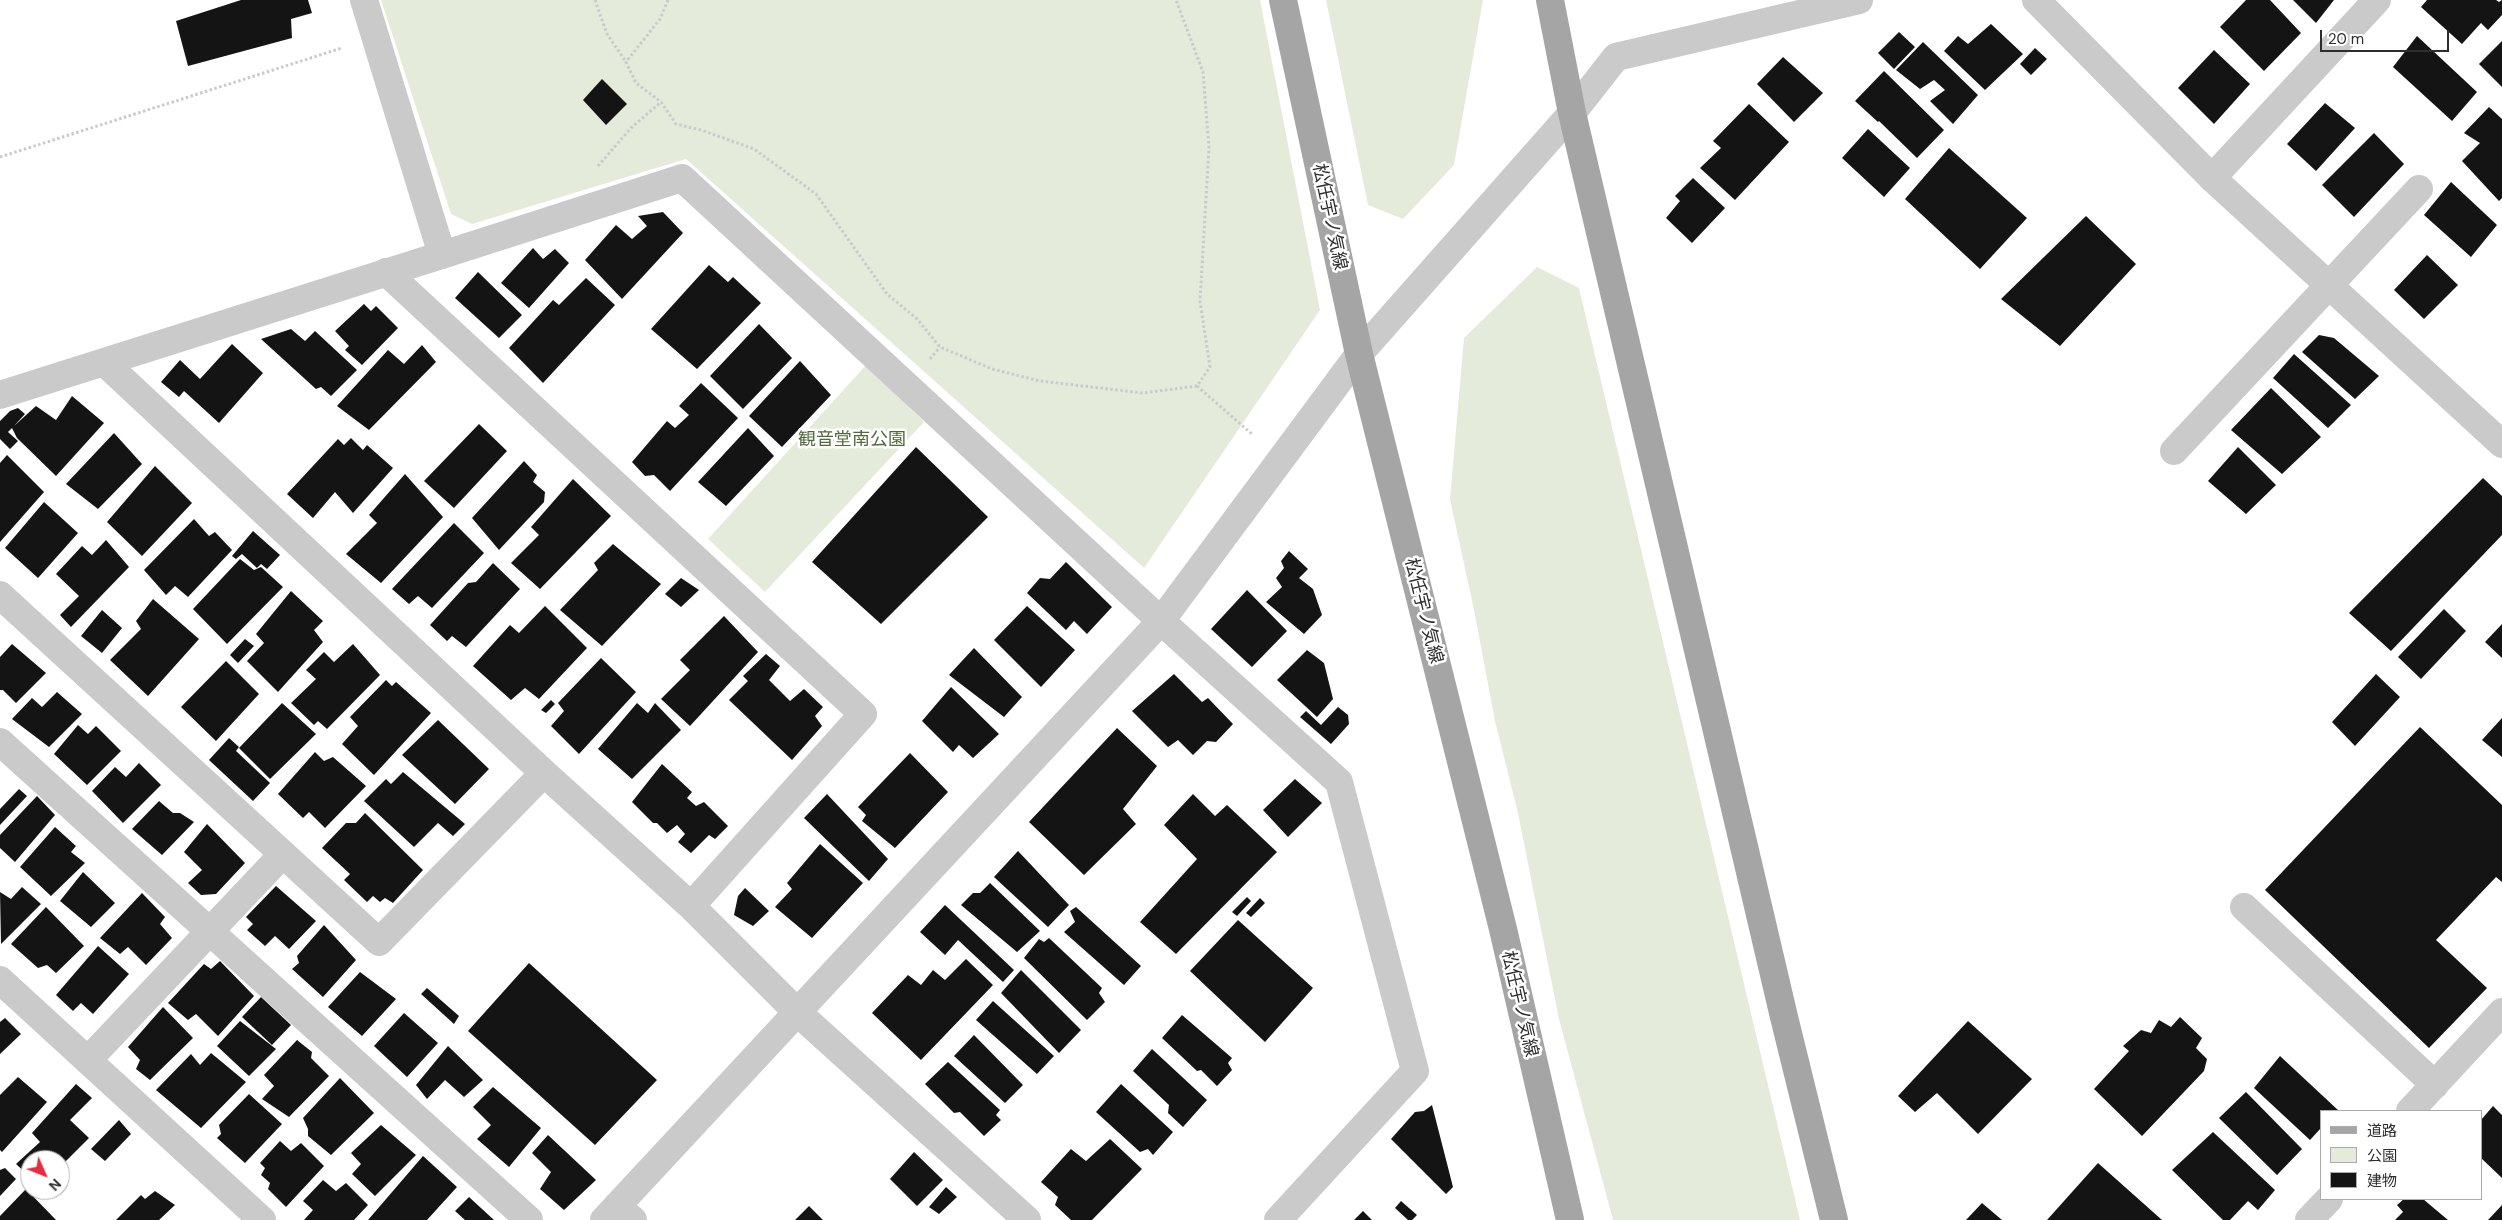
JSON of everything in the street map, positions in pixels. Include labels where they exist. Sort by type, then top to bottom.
[{"type":"main road","name":"松任宇ノ気線","points":[[1283,0],[1359,354],[1502,929],[1570,1220]]},
{"type":"main road","points":[[1550,0],[1572,113],[1834,1220]]},
{"type":"street","points":[[364,0],[442,255]]},
{"type":"street","points":[[618,1215],[796,1012],[1161,621],[1359,354],[1572,113],[1616,58],[1858,0]]},
{"type":"street","points":[[2036,0],[2212,178],[2502,444]]},
{"type":"street","points":[[2212,178],[2377,0]]},
{"type":"street","points":[[0,395],[682,178],[1161,621],[1340,782],[1415,1071],[1278,1220]]},
{"type":"street","points":[[2174,451],[2419,189]]},
{"type":"street","points":[[386,272],[863,714],[691,906]]},
{"type":"street","points":[[105,363],[544,773],[691,906],[796,1012],[1027,1220]]},
{"type":"street","points":[[0,595],[379,942],[544,773]]},
{"type":"street","points":[[0,742],[529,1220]]},
{"type":"street","points":[[88,1060],[283,854]]},
{"type":"street","points":[[2244,907],[2435,1085]]},
{"type":"street","points":[[0,980],[262,1220]]},
{"type":"street","points":[[2411,1110],[2502,1012]]},
{"type":"street","points":[[2309,1220],[2328,1200]]},
{"type":"path","points":[[595,0],[607,34],[626,62],[636,83],[661,102],[676,124],[701,130],[754,149],[816,194],[887,294],[917,319],[940,347],[992,369],[1040,381],[1142,393],[1197,386],[1281,459]]},
{"type":"path","points":[[626,62],[660,19],[668,0]]},
{"type":"path","points":[[1176,0],[1203,72],[1209,148],[1200,301],[1210,367],[1197,386]]},
{"type":"path","points":[[0,157],[376,38]]},
{"type":"path","points":[[574,212],[589,176],[631,128],[661,102]]},
{"type":"green space","points":[[381,0],[1260,0],[1320,310],[1144,568],[686,159],[472,224],[451,214]]},
{"type":"green space","points":[[1326,0],[1483,0],[1454,165],[1403,219],[1368,205]]},
{"type":"green space","points":[[1537,267],[1579,288],[1800,1220],[1613,1220],[1559,1019],[1518,813],[1495,721],[1450,499],[1464,338]]},
{"type":"green space","name":"観音堂南公園","points":[[867,364],[924,422],[765,592],[708,539]]},
{"type":"building","points":[[241,0],[308,0],[312,13],[291,19],[292,38],[188,66],[176,21]]},
{"type":"building","points":[[2246,0],[2270,0],[2301,33],[2264,71],[2220,27]]},
{"type":"building","points":[[2293,0],[2334,0],[2316,23]]},
{"type":"building","points":[[2427,0],[2496,0],[2499,2],[2502,0],[2502,15],[2488,30],[2481,23],[2462,44],[2421,7]]},
{"type":"building","points":[[1991,24],[2023,54],[1985,90],[1944,51],[1958,36],[1968,44]]},
{"type":"building","points":[[1899,32],[1915,47],[1894,69],[1878,53]]},
{"type":"building","points":[[2417,36],[2477,92],[2452,121],[2393,67]]},
{"type":"building","points":[[2502,41],[2502,87],[2479,64]]},
{"type":"building","points":[[1923,42],[1978,95],[1953,124],[1930,101],[1945,90],[1934,80],[1920,89],[1896,70]]},
{"type":"building","points":[[2035,48],[2047,59],[2031,75],[2020,64]]},
{"type":"building","points":[[2214,50],[2250,84],[2214,124],[2178,88]]},
{"type":"building","points":[[1783,57],[1823,93],[1794,122],[1757,84]]},
{"type":"building","points":[[1884,71],[1944,130],[1917,158],[1879,121],[1855,101]]},
{"type":"building","points":[[602,79],[627,104],[606,125],[583,100]]},
{"type":"building","points":[[2325,103],[2355,128],[2316,171],[2287,144]]},
{"type":"building","points":[[1749,104],[1789,142],[1735,200],[1700,168],[1721,148],[1713,141]]},
{"type":"building","points":[[2489,107],[2502,119],[2502,198],[2499,201],[2462,161],[2480,143],[2464,133]]},
{"type":"building","points":[[1868,129],[1910,168],[1884,197],[1842,158]]},
{"type":"building","points":[[2374,133],[2404,164],[2354,217],[2322,185]]},
{"type":"building","points":[[1949,148],[2027,218],[1980,269],[1905,199]]},
{"type":"building","points":[[1693,178],[1725,208],[1692,243],[1666,218],[1680,201],[1675,196]]},
{"type":"building","points":[[2451,182],[2497,225],[2471,257],[2424,215]]},
{"type":"building","points":[[663,212],[683,233],[622,299],[585,260],[616,225],[632,239],[647,226],[638,216]]},
{"type":"building","points":[[2086,216],[2136,264],[2060,346],[2001,299]]},
{"type":"building","points":[[533,248],[543,259],[555,249],[569,263],[529,308],[501,283]]},
{"type":"building","points":[[2427,255],[2458,285],[2424,319],[2394,290]]},
{"type":"building","points":[[709,265],[728,282],[733,277],[761,303],[697,369],[651,329]]},
{"type":"building","points":[[478,272],[522,315],[499,338],[455,298]]},
{"type":"building","points":[[586,278],[615,305],[543,383],[509,348],[553,300],[559,305]]},
{"type":"building","points":[[364,304],[371,311],[376,306],[398,328],[362,365],[345,350],[349,346],[335,331]]},
{"type":"building","points":[[759,324],[792,358],[743,409],[710,376]]},
{"type":"building","points":[[291,329],[305,341],[315,331],[357,370],[331,396],[321,387],[316,389],[261,339]]},
{"type":"building","points":[[2319,335],[2334,338],[2379,376],[2355,399],[2302,352]]},
{"type":"building","points":[[232,344],[263,373],[219,423],[184,391],[179,397],[161,382],[180,360],[200,379]]},
{"type":"building","points":[[422,345],[436,362],[369,430],[337,406],[388,350],[404,364]]},
{"type":"building","points":[[2294,354],[2351,405],[2328,428],[2273,378]]},
{"type":"building","points":[[800,361],[831,395],[782,447],[749,416]]},
{"type":"building","points":[[701,383],[738,418],[670,491],[654,475],[645,476],[632,462],[667,421],[675,428],[689,415],[679,406]]},
{"type":"building","points":[[2271,388],[2321,437],[2282,474],[2231,430]]},
{"type":"building","points":[[72,396],[104,423],[56,476],[17,438],[12,428],[8,432],[18,441],[10,449],[0,439],[0,421],[10,411],[18,408],[25,414],[14,426],[36,406],[56,420]]},
{"type":"building","points":[[479,424],[507,451],[454,508],[424,481]]},
{"type":"building","points":[[748,428],[774,456],[726,506],[698,482]]},
{"type":"building","points":[[114,433],[142,464],[98,509],[66,484]]},
{"type":"building","points":[[351,438],[363,450],[367,445],[393,468],[353,513],[335,492],[313,518],[287,494],[338,439],[344,445]]},
{"type":"building","points":[[916,447],[988,517],[881,624],[812,562]]},
{"type":"building","points":[[2238,447],[2276,485],[2246,514],[2208,481]]},
{"type":"building","points":[[7,455],[44,492],[0,542],[0,463]]},
{"type":"building","points":[[524,461],[537,475],[533,482],[545,492],[544,502],[499,550],[472,518]]},
{"type":"building","points":[[155,466],[192,503],[142,556],[107,522]]},
{"type":"building","points":[[405,474],[443,517],[381,583],[346,554],[377,523],[369,515]]},
{"type":"building","points":[[2483,478],[2502,496],[2502,535],[2391,651],[2349,613]]},
{"type":"building","points":[[573,479],[611,516],[540,589],[511,563],[539,535],[531,527]]},
{"type":"building","points":[[44,502],[78,533],[38,578],[5,548]]},
{"type":"building","points":[[194,519],[209,536],[215,532],[232,550],[188,597],[175,586],[166,595],[144,570]]},
{"type":"building","points":[[454,523],[484,553],[432,608],[418,596],[409,604],[392,589]]},
{"type":"building","points":[[253,531],[280,555],[267,569],[261,564],[257,568],[242,554],[236,559],[232,556]]},
{"type":"building","points":[[106,540],[129,567],[71,627],[60,615],[79,596],[56,574],[82,546],[92,555]]},
{"type":"building","points":[[613,544],[661,584],[602,646],[560,610],[598,570],[594,563]]},
{"type":"building","points":[[1289,551],[1308,569],[1299,578],[1313,589],[1322,615],[1304,634],[1266,602],[1282,587],[1276,578],[1284,568],[1281,561]]},
{"type":"building","points":[[240,559],[254,570],[261,567],[283,587],[227,644],[193,609]]},
{"type":"building","points":[[1066,562],[1112,607],[1087,634],[1074,621],[1066,630],[1027,593],[1040,578],[1050,579]]},
{"type":"building","points":[[493,563],[520,589],[466,647],[452,636],[447,641],[430,625],[468,583],[476,582]]},
{"type":"building","points":[[681,578],[699,590],[681,607],[665,594]]},
{"type":"building","points":[[1247,590],[1287,631],[1252,667],[1211,629]]},
{"type":"building","points":[[291,591],[323,621],[314,630],[323,642],[278,692],[247,661],[264,643],[256,634]]},
{"type":"building","points":[[153,599],[199,639],[148,696],[110,660],[141,629],[136,621]]},
{"type":"building","points":[[545,606],[587,648],[539,699],[525,688],[511,700],[473,666],[510,625],[519,633]]},
{"type":"building","points":[[1027,606],[1075,650],[1041,687],[994,640]]},
{"type":"building","points":[[2444,609],[2466,631],[2421,679],[2398,657]]},
{"type":"building","points":[[102,610],[122,628],[102,653],[81,636]]},
{"type":"building","points":[[724,616],[758,652],[690,726],[661,699],[690,670],[680,660]]},
{"type":"building","points":[[2502,624],[2502,658],[2485,642]]},
{"type":"building","points":[[245,639],[254,646],[238,663],[230,655]]},
{"type":"building","points":[[12,644],[46,673],[16,703],[3,690],[0,690],[0,657]]},
{"type":"building","points":[[353,644],[380,675],[327,729],[318,721],[314,725],[291,703],[316,679],[306,670],[324,652],[334,662]]},
{"type":"building","points":[[974,648],[1022,697],[1004,717],[949,675]]},
{"type":"building","points":[[1307,650],[1324,663],[1333,699],[1317,717],[1277,680]]},
{"type":"building","points":[[766,654],[780,666],[769,680],[790,701],[804,689],[823,707],[815,716],[822,726],[792,760],[729,700],[748,681],[743,676]]},
{"type":"building","points":[[601,658],[636,692],[579,754],[551,726],[564,711],[558,703]]},
{"type":"building","points":[[226,661],[259,694],[216,741],[181,707]]},
{"type":"building","points":[[1174,674],[1202,702],[1208,698],[1233,724],[1216,742],[1207,741],[1193,755],[1178,740],[1168,747],[1132,711]]},
{"type":"building","points":[[2376,674],[2400,697],[2355,746],[2332,722]]},
{"type":"building","points":[[386,680],[392,686],[396,682],[431,713],[374,775],[342,744],[358,726],[350,717]]},
{"type":"building","points":[[951,687],[999,734],[973,758],[959,745],[953,752],[922,721]]},
{"type":"building","points":[[57,692],[82,714],[49,747],[12,719],[32,698],[42,707]]},
{"type":"building","points":[[551,700],[555,704],[546,713],[541,710]]},
{"type":"building","points":[[282,703],[316,734],[270,779],[239,748]]},
{"type":"building","points":[[637,703],[648,713],[655,703],[681,730],[632,779],[598,749]]},
{"type":"building","points":[[1338,707],[1348,715],[1349,724],[1331,744],[1300,717],[1306,711],[1321,725]]},
{"type":"building","points":[[2502,718],[2502,757],[2482,740]]},
{"type":"building","points":[[438,720],[489,769],[455,804],[402,755]]},
{"type":"building","points":[[78,725],[88,734],[96,726],[121,751],[87,785],[54,754]]},
{"type":"building","points":[[2420,727],[2502,805],[2502,882],[2496,877],[2436,940],[2487,988],[2429,1048],[2265,890]]},
{"type":"building","points":[[1117,728],[1157,766],[1123,809],[1136,824],[1084,875],[1029,822]]},
{"type":"building","points":[[229,738],[239,747],[236,751],[270,783],[253,801],[209,760]]},
{"type":"building","points":[[315,752],[324,761],[333,757],[366,786],[325,828],[309,812],[303,818],[278,794]]},
{"type":"building","points":[[910,753],[948,792],[895,848],[862,821],[866,815],[858,807]]},
{"type":"building","points":[[139,763],[161,785],[123,823],[92,791],[115,767],[126,777]]},
{"type":"building","points":[[662,764],[692,792],[687,798],[696,806],[704,802],[728,826],[715,839],[709,835],[691,853],[678,842],[685,834],[677,825],[667,833],[657,823],[653,823],[632,802]]},
{"type":"building","points":[[403,772],[465,824],[453,836],[438,823],[414,847],[364,801],[386,779],[391,784]]},
{"type":"building","points":[[1295,779],[1322,803],[1288,837],[1263,810]]},
{"type":"building","points":[[19,789],[27,796],[0,825],[0,809]]},
{"type":"building","points":[[827,794],[888,859],[869,881],[804,818]]},
{"type":"building","points":[[1193,794],[1215,816],[1227,805],[1277,852],[1176,954],[1140,922],[1197,859],[1164,825]]},
{"type":"building","points":[[37,796],[55,815],[15,862],[0,848],[0,835]]},
{"type":"building","points":[[159,801],[173,813],[180,813],[194,822],[162,855],[132,829]]},
{"type":"building","points":[[365,813],[423,870],[393,903],[385,898],[380,902],[373,896],[367,902],[344,880],[350,874],[322,848],[346,823],[356,823]]},
{"type":"building","points":[[207,824],[245,863],[216,894],[201,895],[188,883],[202,870],[184,852]]},
{"type":"building","points":[[55,827],[76,846],[71,852],[85,863],[51,896],[20,867]]},
{"type":"building","points":[[820,844],[863,883],[812,938],[775,907],[792,889],[787,883]]},
{"type":"building","points":[[1018,851],[1069,905],[1048,927],[994,877]]},
{"type":"building","points":[[83,872],[115,903],[91,927],[60,901]]},
{"type":"building","points":[[990,883],[1040,931],[1017,952],[961,905],[973,893],[980,893]]},
{"type":"building","points":[[276,886],[316,921],[289,949],[275,936],[265,946],[247,930],[253,924],[246,917]]},
{"type":"building","points":[[22,887],[41,904],[1,944],[0,892],[11,899]]},
{"type":"building","points":[[745,888],[769,911],[753,926],[734,915],[738,896]]},
{"type":"building","points":[[142,893],[165,917],[160,924],[172,938],[146,965],[128,947],[120,954],[100,938]]},
{"type":"building","points":[[1247,897],[1251,901],[1237,916],[1232,912]]},
{"type":"building","points":[[1260,898],[1265,903],[1251,917],[1246,913]]},
{"type":"building","points":[[945,905],[1014,970],[1003,982],[958,940],[945,955],[920,932]]},
{"type":"building","points":[[46,907],[84,946],[56,973],[47,965],[38,968],[11,944]]},
{"type":"building","points":[[1076,907],[1141,966],[1124,985],[1064,932],[1075,922],[1070,911]]},
{"type":"building","points":[[1238,920],[1313,988],[1265,1042],[1190,971]]},
{"type":"building","points":[[324,925],[356,960],[323,997],[292,969],[299,963],[297,956]]},
{"type":"building","points":[[1049,938],[1102,988],[1099,993],[1105,1002],[1087,1020],[1024,958],[1039,939],[1044,942]]},
{"type":"building","points":[[98,946],[129,974],[93,1014],[81,1003],[73,1011],[56,995]]},
{"type":"building","points":[[966,959],[993,985],[921,1060],[872,1013],[908,975],[921,985],[933,970],[945,980]]},
{"type":"building","points":[[220,961],[254,996],[218,1036],[196,1014],[188,1020],[168,1003],[204,964],[211,969]]},
{"type":"building","points":[[529,963],[657,1080],[595,1145],[468,1031]]},
{"type":"building","points":[[1021,970],[1081,1030],[1059,1053],[1001,993]]},
{"type":"building","points":[[360,972],[396,999],[362,1036],[328,1007]]},
{"type":"building","points":[[427,988],[459,1016],[454,1024],[421,994]]},
{"type":"building","points":[[261,997],[291,1025],[272,1045],[242,1017]]},
{"type":"building","points":[[993,1001],[1054,1056],[1037,1074],[976,1020]]},
{"type":"building","points":[[163,1007],[193,1038],[150,1080],[136,1069],[140,1060],[128,1047]]},
{"type":"building","points":[[404,1013],[438,1043],[407,1077],[374,1046]]},
{"type":"building","points":[[1182,1015],[1232,1058],[1228,1063],[1232,1070],[1217,1086],[1201,1070],[1197,1071],[1162,1038]]},
{"type":"building","points":[[2180,1017],[2202,1038],[2196,1048],[2207,1059],[2204,1071],[2142,1136],[2094,1089],[2129,1051],[2123,1046],[2141,1030],[2151,1033],[2159,1020],[2171,1027]]},
{"type":"building","points":[[5,1018],[21,1034],[0,1054],[0,1022]]},
{"type":"building","points":[[240,1021],[276,1049],[249,1076],[217,1046]]},
{"type":"building","points":[[1968,1021],[2032,1079],[1978,1134],[1937,1093],[1915,1112],[1898,1096]]},
{"type":"building","points":[[974,1035],[1023,1085],[1005,1103],[954,1056]]},
{"type":"building","points":[[297,1040],[312,1052],[311,1058],[329,1076],[289,1117],[262,1099],[274,1086],[264,1075]]},
{"type":"building","points":[[448,1046],[483,1080],[464,1097],[445,1080],[427,1099],[416,1085]]},
{"type":"building","points":[[1152,1049],[1207,1100],[1183,1127],[1168,1113],[1169,1105],[1133,1071]]},
{"type":"building","points":[[211,1053],[246,1082],[201,1128],[156,1090],[191,1054],[200,1065]]},
{"type":"building","points":[[2280,1056],[2338,1110],[2320,1110],[2320,1129],[2310,1140],[2254,1088]]},
{"type":"building","points":[[948,1062],[1000,1110],[996,1115],[1001,1120],[984,1136],[960,1112],[954,1113],[925,1084]]},
{"type":"building","points":[[18,1077],[47,1102],[2,1152],[0,1150],[0,1095]]},
{"type":"building","points":[[340,1078],[374,1113],[331,1155],[308,1136],[308,1129],[303,1118]]},
{"type":"building","points":[[76,1084],[92,1098],[70,1120],[89,1138],[70,1157],[70,1150],[31,1150],[40,1142],[32,1133]]},
{"type":"building","points":[[1121,1084],[1173,1132],[1153,1155],[1148,1149],[1140,1152],[1096,1112]]},
{"type":"building","points":[[493,1087],[541,1128],[509,1167],[477,1139],[491,1125],[473,1107]]},
{"type":"building","points":[[2246,1092],[2302,1149],[2277,1175],[2219,1118]]},
{"type":"building","points":[[249,1094],[282,1124],[245,1163],[217,1138],[221,1134],[219,1125]]},
{"type":"building","points":[[1432,1105],[1453,1187],[1446,1194],[1391,1139],[1415,1112],[1424,1111]]},
{"type":"building","points":[[2493,1106],[2502,1115],[2502,1178],[2482,1159],[2482,1119]]},
{"type":"building","points":[[119,1120],[131,1134],[105,1161],[91,1149]]},
{"type":"building","points":[[381,1125],[416,1155],[375,1196],[352,1174],[361,1164],[351,1153]]},
{"type":"building","points":[[2213,1132],[2275,1190],[2258,1210],[2248,1201],[2230,1220],[2223,1220],[2172,1170]]},
{"type":"building","points":[[548,1135],[596,1180],[564,1210],[540,1189],[551,1172],[532,1153]]},
{"type":"building","points":[[1110,1139],[1142,1169],[1092,1220],[1071,1220],[1055,1205],[1058,1197],[1041,1182],[1071,1149],[1086,1161]]},
{"type":"building","points":[[280,1141],[291,1151],[301,1143],[324,1166],[286,1207],[268,1189],[270,1183],[261,1175],[265,1168],[260,1163]]},
{"type":"building","points":[[914,1152],[943,1180],[917,1206],[890,1179]]},
{"type":"building","points":[[423,1156],[457,1187],[427,1220],[368,1220]]},
{"type":"building","points":[[2098,1163],[2162,1220],[2047,1220]]},
{"type":"building","points":[[5,1168],[16,1179],[0,1196],[0,1170]]},
{"type":"building","points":[[323,1180],[336,1191],[346,1183],[368,1205],[354,1220],[304,1220],[313,1210],[303,1201]]},
{"type":"building","points":[[946,1187],[957,1197],[939,1214],[929,1207]]},
{"type":"building","points":[[155,1191],[175,1205],[159,1220],[116,1220],[141,1195],[145,1199]]},
{"type":"building","points":[[20,1195],[20,1200],[37,1200],[56,1220],[0,1220],[0,1216]]},
{"type":"building","points":[[469,1197],[494,1220],[465,1220],[455,1211]]},
{"type":"building","points":[[2403,1200],[2424,1200],[2448,1220],[2395,1220],[2403,1212],[2397,1205]]},
{"type":"building","points":[[1401,1201],[1417,1215],[1412,1220],[1408,1220],[1395,1208]]},
{"type":"building","points":[[1982,1203],[2002,1220],[1966,1220]]},
{"type":"building","points":[[2502,1205],[2502,1220],[2488,1220]]},
{"type":"building","points":[[809,1206],[823,1220],[795,1220]]},
{"type":"building","points":[[1363,1211],[1372,1220],[1354,1220]]}]
